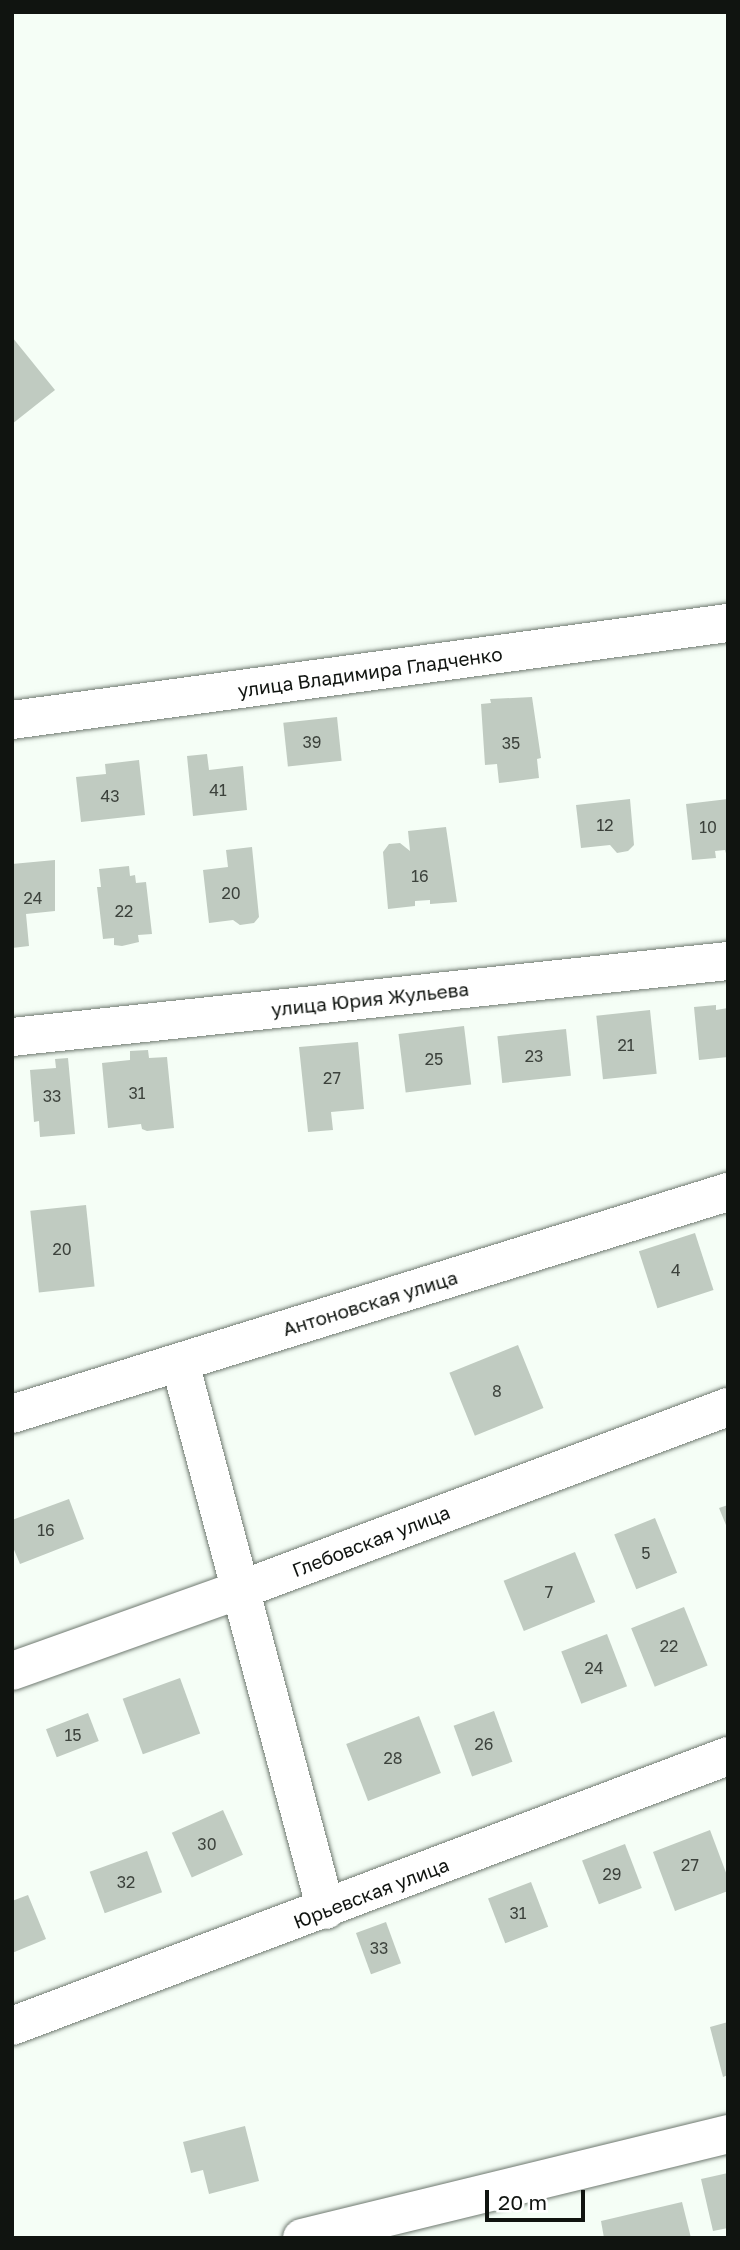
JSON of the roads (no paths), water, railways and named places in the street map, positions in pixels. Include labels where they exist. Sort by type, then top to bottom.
[{"type":"street","name":"улица Владимира Гладченко","points":[[12,720],[728,623]]},
{"type":"street","name":"улица Юрия Жульева","points":[[12,1037],[728,961]]},
{"type":"street","name":"Антоновская улица","points":[[12,1414],[728,1192]]},
{"type":"street","points":[[180,1363],[326,1910]]},
{"type":"street","name":"Глебовская улица","points":[[12,1671],[240,1590],[728,1407]]},
{"type":"street","name":"Юрьевская улица","points":[[12,2026],[326,1910],[728,1756]]},
{"type":"street","points":[[302,2238],[728,2134]]}]
